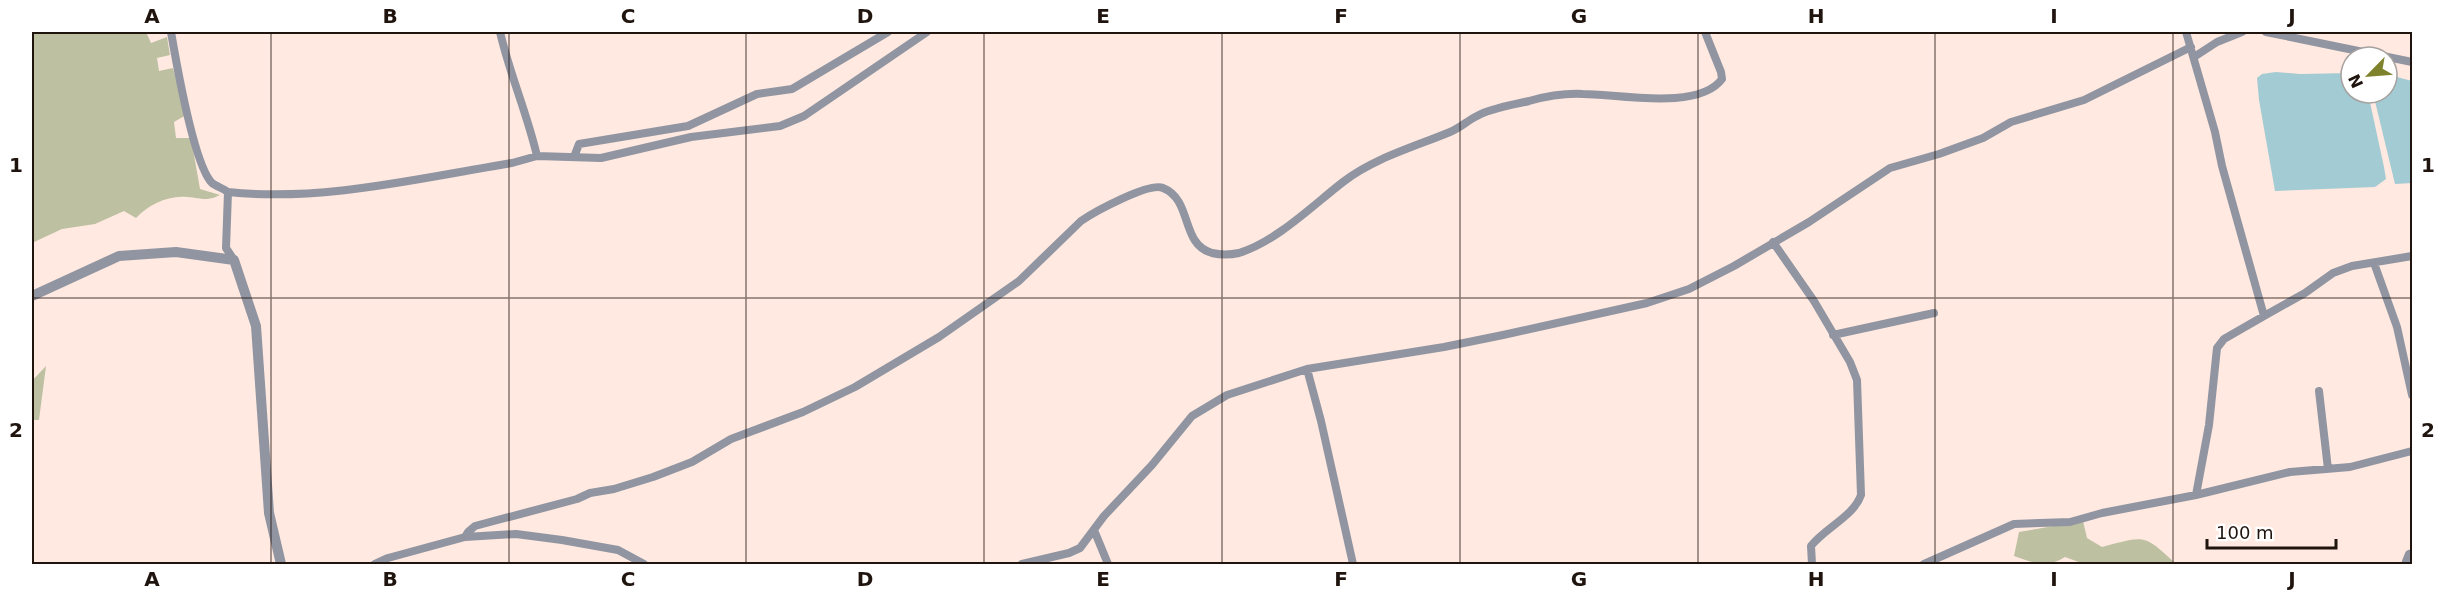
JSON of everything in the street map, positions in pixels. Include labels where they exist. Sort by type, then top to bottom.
[{"type":"street","points":[[171,32],[186,106],[202,166],[212,183],[228,192],[266,196],[350,190],[512,163],[537,156],[601,158],[691,137],[780,126],[804,116],[927,32]]},
{"type":"street","points":[[501,32],[508,68],[529,121],[537,156]]},
{"type":"street","points":[[574,157],[579,144],[688,126],[757,94],[792,89],[888,32]]},
{"type":"street","points":[[465,537],[475,526],[577,499],[590,493],[614,489],[672,470],[692,462],[731,439],[766,427],[840,395],[939,337],[1015,285],[1091,214],[1139,191],[1151,187],[1162,187],[1175,196],[1193,240],[1201,250],[1219,255],[1238,253],[1289,225],[1358,172],[1383,159],[1452,132],[1485,113],[1549,95],[1583,94],[1657,99],[1683,97],[1709,90],[1719,84],[1722,72],[1705,32]]},
{"type":"street","points":[[2186,32],[2264,316]]},
{"type":"street","points":[[2194,57],[2225,38],[2241,32]]},
{"type":"street","points":[[2266,32],[2412,62]]},
{"type":"street","points":[[1022,564],[1069,553],[1080,548],[1111,508],[1152,465],[1192,416],[1227,395],[1306,369],[1444,347],[1647,303],[1689,289],[1773,243],[1850,196],[1890,168],[1983,138],[2011,122],[2084,100],[2191,47]]},
{"type":"street","points":[[228,192],[226,248],[234,260],[256,326],[268,513],[281,564]]},
{"type":"street","points":[[1773,243],[1802,283],[1857,380],[1861,495],[1855,508],[1811,546],[1812,564]]},
{"type":"street","points":[[32,296],[119,256],[176,252],[234,260]]},
{"type":"street","points":[[2196,495],[2209,425],[2217,348],[2224,339],[2305,293],[2333,273],[2352,266],[2412,256]]},
{"type":"street","points":[[2374,263],[2397,327],[2412,395]]},
{"type":"street","points":[[1833,335],[1934,313]]},
{"type":"street","points":[[1306,369],[1321,421],[1353,564]]},
{"type":"street","points":[[2319,391],[2328,469]]},
{"type":"street","points":[[1924,564],[2014,524],[2070,522],[2290,472],[2350,467],[2412,451]]},
{"type":"street","points":[[1094,530],[1108,564]]},
{"type":"street","points":[[375,564],[388,558],[465,537],[516,534],[618,550],[644,564]]},
{"type":"street","points":[[2405,564],[2409,554],[2412,553]]},
{"type":"green space","points":[[32,32],[146,32],[151,43],[167,37],[170,55],[157,58],[159,71],[173,68],[186,115],[174,122],[176,138],[191,138],[200,189],[220,195],[207,199],[180,197],[166,199],[152,205],[136,218],[124,211],[95,224],[62,229],[32,243]]},
{"type":"green space","points":[[46,366],[39,420],[32,420],[32,381]]},
{"type":"green space","points":[[2083,521],[2087,538],[2102,547],[2136,539],[2143,540],[2157,547],[2176,564],[2084,564],[2065,557],[2052,563],[2040,564],[2014,556],[2019,532]]},
{"type":"water","points":[[2276,72],[2339,73],[2339,105],[2371,105],[2386,179],[2375,187],[2275,191],[2259,100],[2257,78],[2262,74]]},
{"type":"water","points":[[2399,78],[2412,81],[2412,183],[2395,184],[2376,105],[2399,105]]}]
